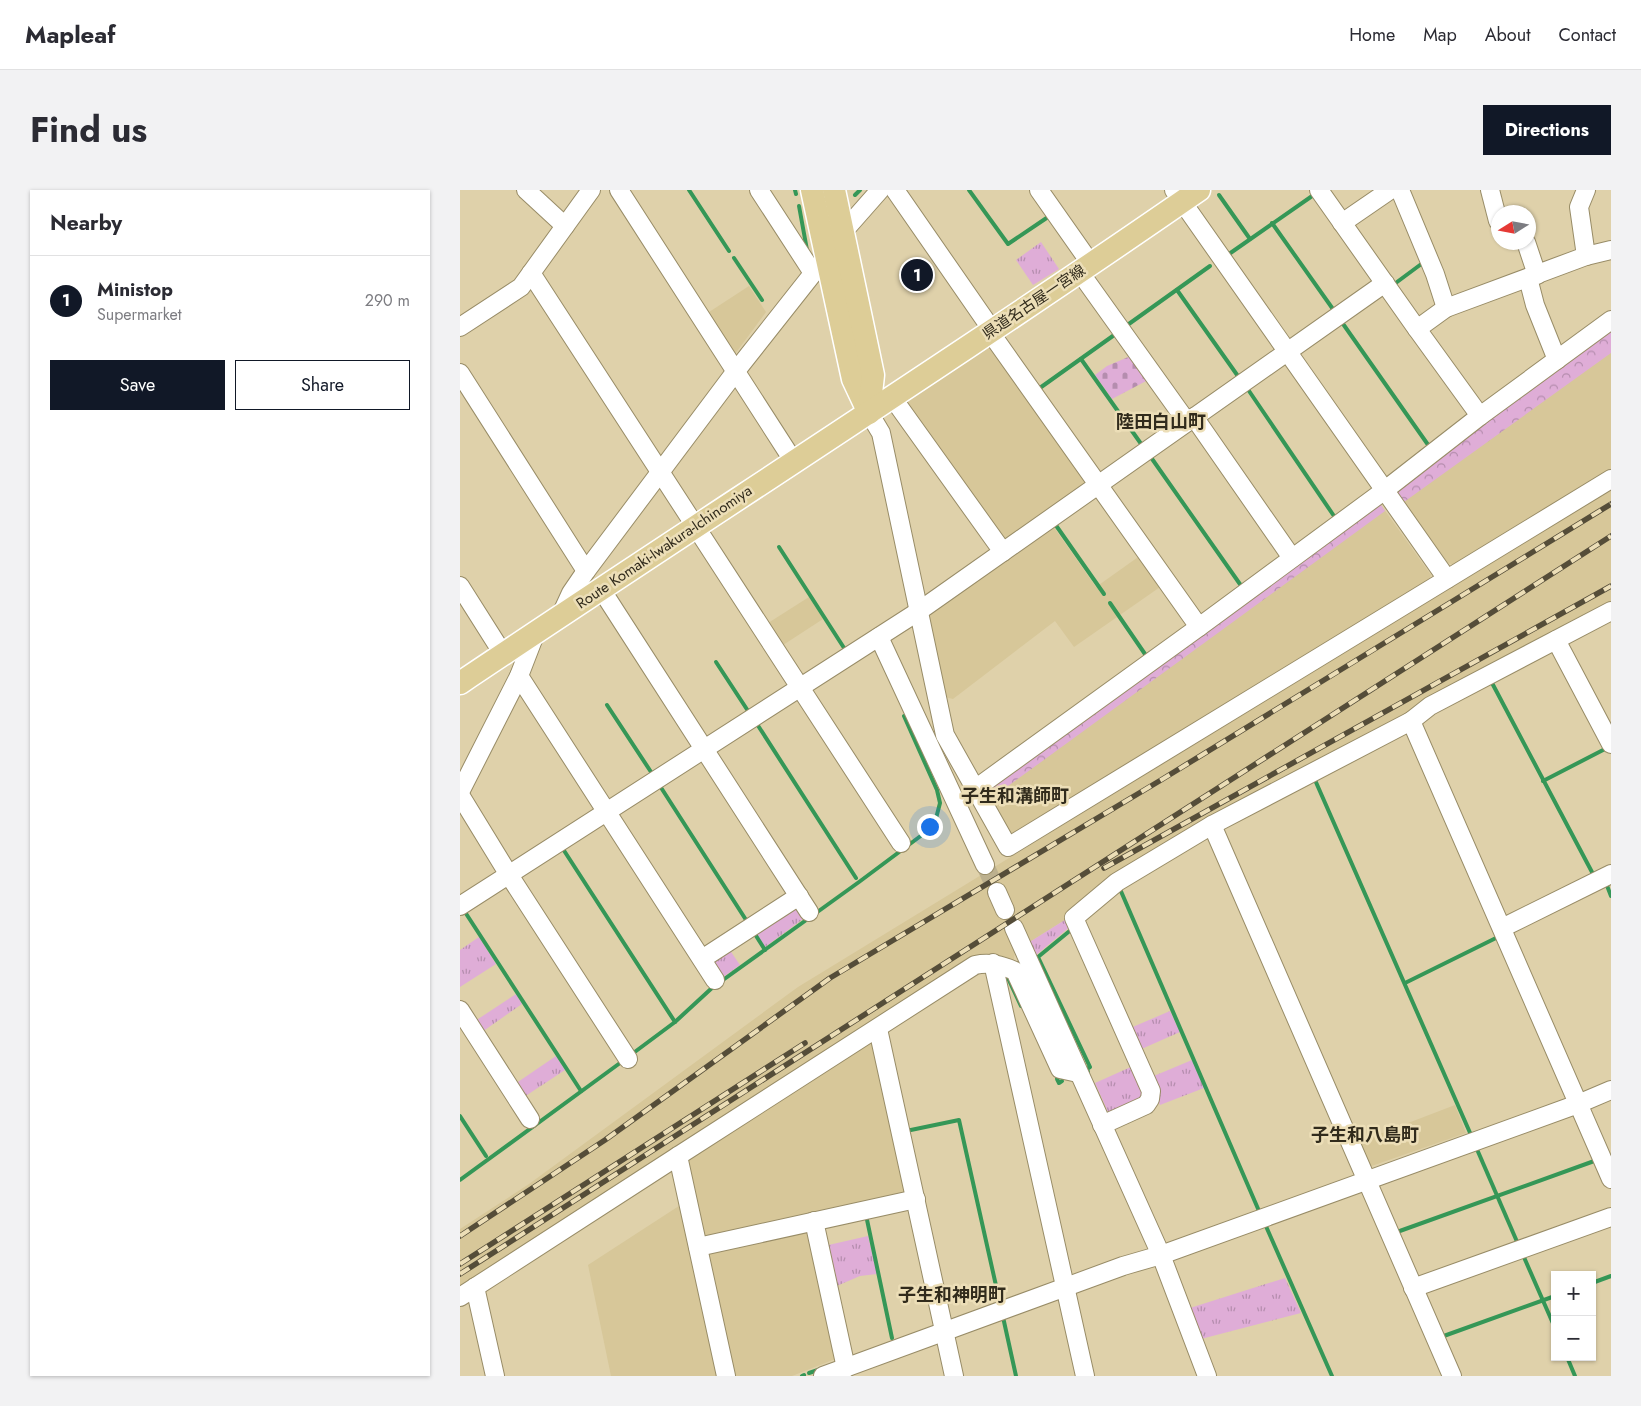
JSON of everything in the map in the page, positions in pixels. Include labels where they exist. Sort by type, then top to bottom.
[{"type":"main road","points":[[812,190],[820,265],[853,379],[868,413]]},
{"type":"main road","points":[[834,190],[872,375],[868,413]]},
{"type":"main road","name":"県道名古屋一宮線","points":[[868,413],[1085,268],[1185,194]]},
{"type":"main road","name":"Route Komaki-Iwakura-Ichinomiya","points":[[460,682],[868,413]]},
{"type":"street","points":[[526,190],[565,226]]},
{"type":"street","points":[[460,327],[521,287],[592,190]]},
{"type":"street","points":[[619,190],[794,462]]},
{"type":"street","points":[[560,617],[571,593],[586,571],[736,371],[820,265],[759,190]]},
{"type":"street","points":[[843,232],[880,190]]},
{"type":"street","points":[[895,190],[1098,485],[1199,627]]},
{"type":"street","points":[[1039,190],[1085,268],[1191,420],[1292,558]]},
{"type":"street","points":[[1319,190],[1480,416]]},
{"type":"street","points":[[1342,223],[1390,190]]},
{"type":"street","points":[[1400,190],[1435,274],[1446,308]]},
{"type":"street","points":[[1490,190],[1494,205]]},
{"type":"street","points":[[1586,256],[1579,207],[1586,190],[1594,190]]},
{"type":"street","points":[[1185,194],[1287,352],[1448,579]]},
{"type":"street","points":[[1527,250],[1535,305],[1557,360]]},
{"type":"street","points":[[1417,329],[1446,308],[1586,256],[1611,250]]},
{"type":"street","points":[[531,273],[901,842]]},
{"type":"street","points":[[460,906],[919,611],[1385,283]]},
{"type":"street","points":[[976,789],[1385,490],[1480,416],[1611,320]]},
{"type":"street","points":[[460,373],[586,571]]},
{"type":"street","points":[[892,397],[1003,552]]},
{"type":"street","points":[[868,413],[881,432],[945,735],[1008,847],[1611,479]]},
{"type":"street","points":[[460,586],[503,654]]},
{"type":"street","points":[[601,590],[809,912]]},
{"type":"street","points":[[1102,1125],[1146,1105],[1150,1099],[1151,1091],[1074,918],[1117,882],[1212,825],[1412,720],[1430,706],[1611,611]]},
{"type":"street","points":[[536,632],[519,676],[460,794],[509,875],[628,1059]]},
{"type":"street","points":[[879,637],[985,865]]},
{"type":"street","points":[[1556,640],[1611,744]]},
{"type":"street","points":[[519,676],[715,980]]},
{"type":"street","points":[[1412,720],[1611,1180]]},
{"type":"street","points":[[1212,825],[1452,1376]]},
{"type":"street","points":[[1502,928],[1611,874]]},
{"type":"street","points":[[997,892],[1005,910]]},
{"type":"street","points":[[702,959],[799,896]]},
{"type":"street","points":[[1014,928],[1162,1255],[1207,1376]]},
{"type":"street","points":[[460,1297],[975,965],[992,963],[1014,971],[1060,1069],[1078,1073]]},
{"type":"street","points":[[992,963],[1085,1376]]},
{"type":"street","points":[[460,1010],[530,1119]]},
{"type":"street","points":[[878,1029],[954,1376]]},
{"type":"street","points":[[823,1376],[1123,1266],[1162,1255],[1367,1181],[1578,1104],[1611,1090]]},
{"type":"street","points":[[678,1156],[726,1376]]},
{"type":"street","points":[[698,1247],[916,1199]]},
{"type":"street","points":[[1414,1288],[1611,1218]]},
{"type":"street","points":[[814,1222],[846,1368]]},
{"type":"street","points":[[476,1287],[495,1376]]},
{"type":"shaded area","points":[[749,286],[766,312],[735,354],[706,314]]},
{"type":"shaded area","points":[[1611,329],[1611,471],[1457,566],[1448,563],[1398,493]]},
{"type":"shaded area","points":[[989,346],[1090,479],[1089,487],[1003,547],[905,403]]},
{"type":"shaded area","points":[[1611,490],[1611,607],[1068,918],[1028,943],[1015,947],[1014,959],[1001,957],[460,1289],[460,1229],[529,1184],[798,987]]},
{"type":"shaded area","points":[[1381,505],[1431,575],[1428,582],[1016,834],[1007,832],[985,794]]},
{"type":"shaded area","points":[[1053,526],[1096,587],[1141,555],[1163,585],[1074,647],[1055,621],[953,699],[945,697],[929,621],[931,612]]},
{"type":"shaded area","points":[[809,597],[823,619],[780,647],[765,625]]},
{"type":"shaded area","points":[[875,1040],[909,1195],[705,1242],[685,1160]]},
{"type":"shaded area","points":[[1455,1105],[1466,1133],[1366,1168],[1356,1143]]},
{"type":"shaded area","points":[[682,1204],[719,1376],[611,1376],[588,1265]]},
{"type":"shaded area","points":[[810,1231],[838,1358],[792,1376],[733,1376],[704,1249]]},
{"type":"green space","points":[[1041,242],[1059,269],[1033,285],[1016,260]]},
{"type":"green space","points":[[1611,329],[1611,353],[1404,502],[1398,493],[1399,483]]},
{"type":"green space","points":[[1133,355],[1150,379],[1112,399],[1095,375],[1107,366]]},
{"type":"green space","points":[[1372,504],[1381,505],[1385,511],[989,800],[985,794],[988,785]]},
{"type":"green space","points":[[795,900],[807,916],[765,947],[753,929]]},
{"type":"green space","points":[[1068,918],[1072,925],[1035,956],[1028,943]]},
{"type":"green space","points":[[479,937],[496,964],[460,987],[460,950]]},
{"type":"green space","points":[[727,946],[740,965],[719,980],[706,960]]},
{"type":"green space","points":[[516,994],[522,1004],[479,1034],[472,1023]]},
{"type":"green space","points":[[1170,1011],[1180,1032],[1137,1051],[1128,1029]]},
{"type":"green space","points":[[556,1056],[565,1070],[521,1099],[512,1086]]},
{"type":"green space","points":[[1192,1060],[1204,1088],[1160,1105],[1149,1078]]},
{"type":"green space","points":[[1133,1066],[1146,1095],[1114,1114],[1108,1112],[1095,1083]]},
{"type":"green space","points":[[868,1236],[877,1274],[860,1276],[832,1288],[824,1246]]},
{"type":"green space","points":[[1285,1278],[1301,1313],[1201,1339],[1190,1308]]},
{"type":"waterway","points":[[689,190],[729,251]]},
{"type":"waterway","points":[[795,190],[796,194]]},
{"type":"waterway","points":[[855,195],[860,190]]},
{"type":"waterway","points":[[969,190],[1008,244],[1051,215]]},
{"type":"waterway","points":[[1229,254],[1315,194]]},
{"type":"waterway","points":[[1219,195],[1250,239]]},
{"type":"waterway","points":[[799,206],[807,250]]},
{"type":"waterway","points":[[1272,223],[1335,312]]},
{"type":"waterway","points":[[734,258],[762,300]]},
{"type":"waterway","points":[[1393,285],[1424,262]]},
{"type":"waterway","points":[[1126,326],[1210,266]]},
{"type":"waterway","points":[[1177,290],[1240,379]]},
{"type":"waterway","points":[[1341,321],[1431,449]]},
{"type":"waterway","points":[[1037,390],[1117,333]]},
{"type":"waterway","points":[[1081,359],[1144,448]]},
{"type":"waterway","points":[[1247,388],[1336,519]]},
{"type":"waterway","points":[[1150,456],[1242,587]]},
{"type":"waterway","points":[[1055,524],[1104,594]]},
{"type":"waterway","points":[[779,547],[846,651]]},
{"type":"waterway","points":[[1110,603],[1147,657]]},
{"type":"waterway","points":[[716,662],[750,714]]},
{"type":"waterway","points":[[1491,681],[1593,874]]},
{"type":"waterway","points":[[607,705],[653,775]]},
{"type":"waterway","points":[[723,980],[934,826],[940,803],[937,790],[904,716]]},
{"type":"waterway","points":[[757,724],[856,878]]},
{"type":"waterway","points":[[1543,781],[1605,749]]},
{"type":"waterway","points":[[1313,781],[1315,780],[1471,1135]]},
{"type":"waterway","points":[[660,786],[748,923]]},
{"type":"waterway","points":[[563,849],[675,1022]]},
{"type":"waterway","points":[[1606,883],[1611,896]]},
{"type":"waterway","points":[[1120,889],[1259,1211]]},
{"type":"waterway","points":[[465,912],[581,1091]]},
{"type":"waterway","points":[[1072,929],[1038,957],[1090,1067],[1087,1069],[1088,1072]]},
{"type":"waterway","points":[[753,931],[765,950]]},
{"type":"waterway","points":[[1405,983],[1498,937]]},
{"type":"waterway","points":[[1007,976],[1021,1006]]},
{"type":"waterway","points":[[632,1054],[675,1022],[713,987]]},
{"type":"waterway","points":[[460,1180],[620,1063]]},
{"type":"waterway","points":[[1057,1079],[1059,1083],[1062,1081]]},
{"type":"waterway","points":[[460,1116],[486,1156]]},
{"type":"waterway","points":[[906,1131],[959,1120],[999,1299]]},
{"type":"waterway","points":[[1476,1147],[1518,1244]]},
{"type":"waterway","points":[[1397,1232],[1597,1160]]},
{"type":"waterway","points":[[866,1215],[892,1338]]},
{"type":"waterway","points":[[1265,1224],[1332,1376]]},
{"type":"waterway","points":[[1523,1255],[1551,1319]]},
{"type":"waterway","points":[[1596,1282],[1611,1276]]},
{"type":"waterway","points":[[1441,1337],[1551,1297]]},
{"type":"waterway","points":[[1003,1317],[1016,1376]]},
{"type":"waterway","points":[[1569,1361],[1575,1376]]},
{"type":"waterway","points":[[809,1373],[821,1369]]},
{"type":"tunnel","points":[[985,865],[997,892]]},
{"type":"railway","points":[[460,1236],[605,1140],[830,978],[1161,780],[1611,504]]},
{"type":"railway","points":[[460,1274],[1611,536]]},
{"type":"railway","points":[[1104,868],[1611,586]]},
{"type":"railway","points":[[460,1264],[805,1043]]},
{"type":"place","name":"Ministop","points":[[917,275]]},
{"type":"district","name":"陸田白山町","points":[[1161,422]]},
{"type":"district","name":"子生和溝師町","points":[[1015,796]]},
{"type":"district","name":"子生和八島町","points":[[1365,1135]]},
{"type":"district","name":"子生和神明町","points":[[952,1295]]}]
